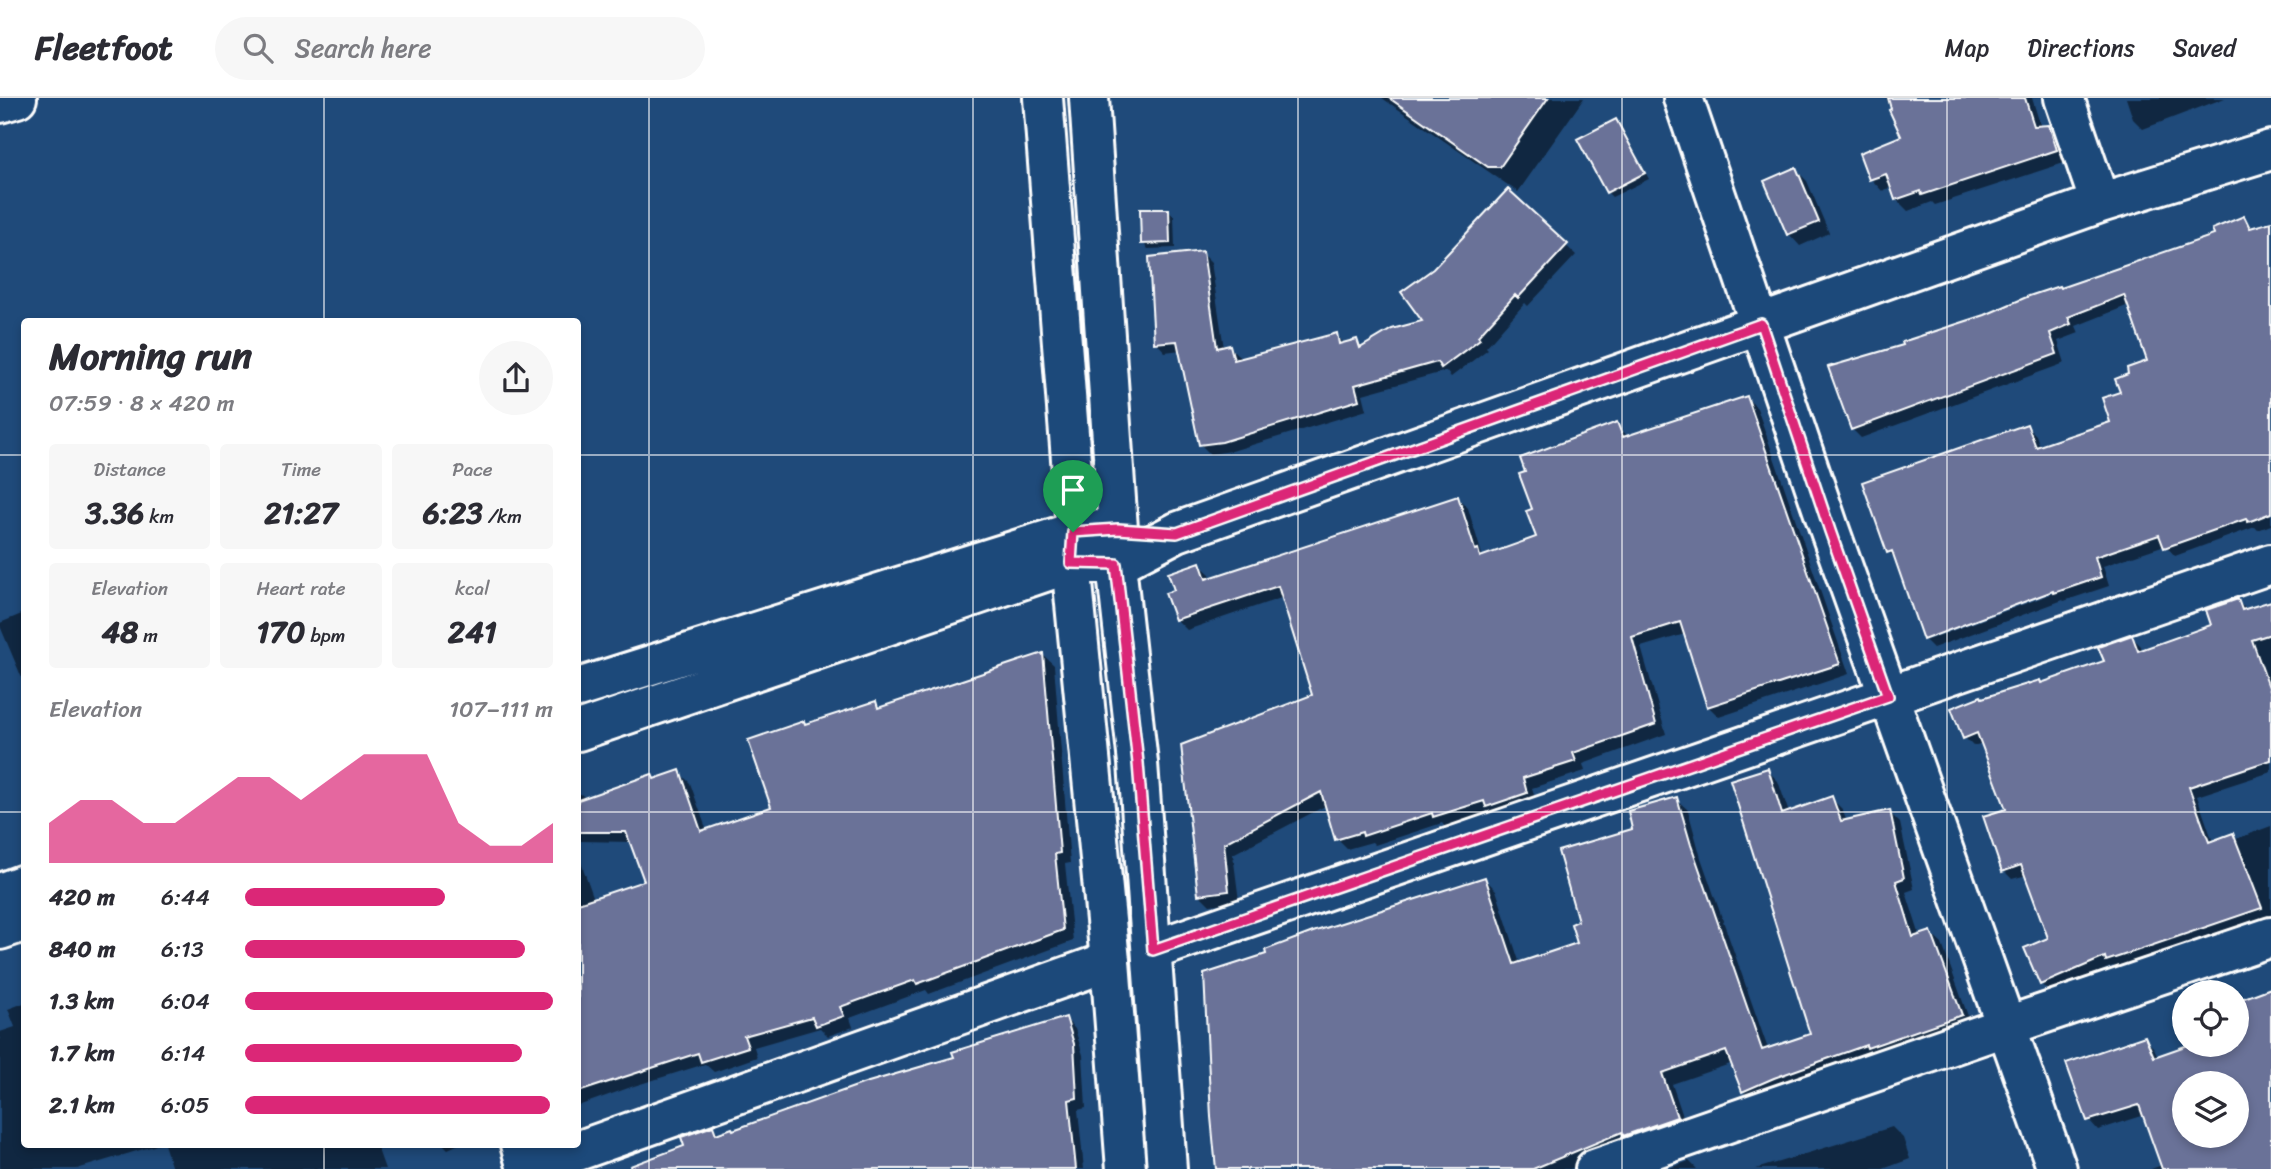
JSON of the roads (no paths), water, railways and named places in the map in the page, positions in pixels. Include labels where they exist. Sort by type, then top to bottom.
[{"type":"street","points":[[0,103],[17,98]]},
{"type":"street","points":[[1043,98],[1075,511],[1072,547],[1126,1169]]},
{"type":"street","points":[[1088,98],[1117,547],[1138,763],[1167,1169]]},
{"type":"street","points":[[1683,98],[1830,531],[2057,1169]]},
{"type":"street","points":[[2064,98],[2100,203]]},
{"type":"street","points":[[581,687],[1072,547],[1117,547],[1177,533],[2100,203],[2271,150]]},
{"type":"street","points":[[581,731],[1072,547]]},
{"type":"street","points":[[1153,950],[2271,564]]},
{"type":"street","points":[[0,893],[21,885]]},
{"type":"street","points":[[0,930],[21,923]]},
{"type":"street","points":[[1595,1169],[2271,937]]},
{"type":"street","points":[[521,1148],[527,1169],[1110,961]]}]
